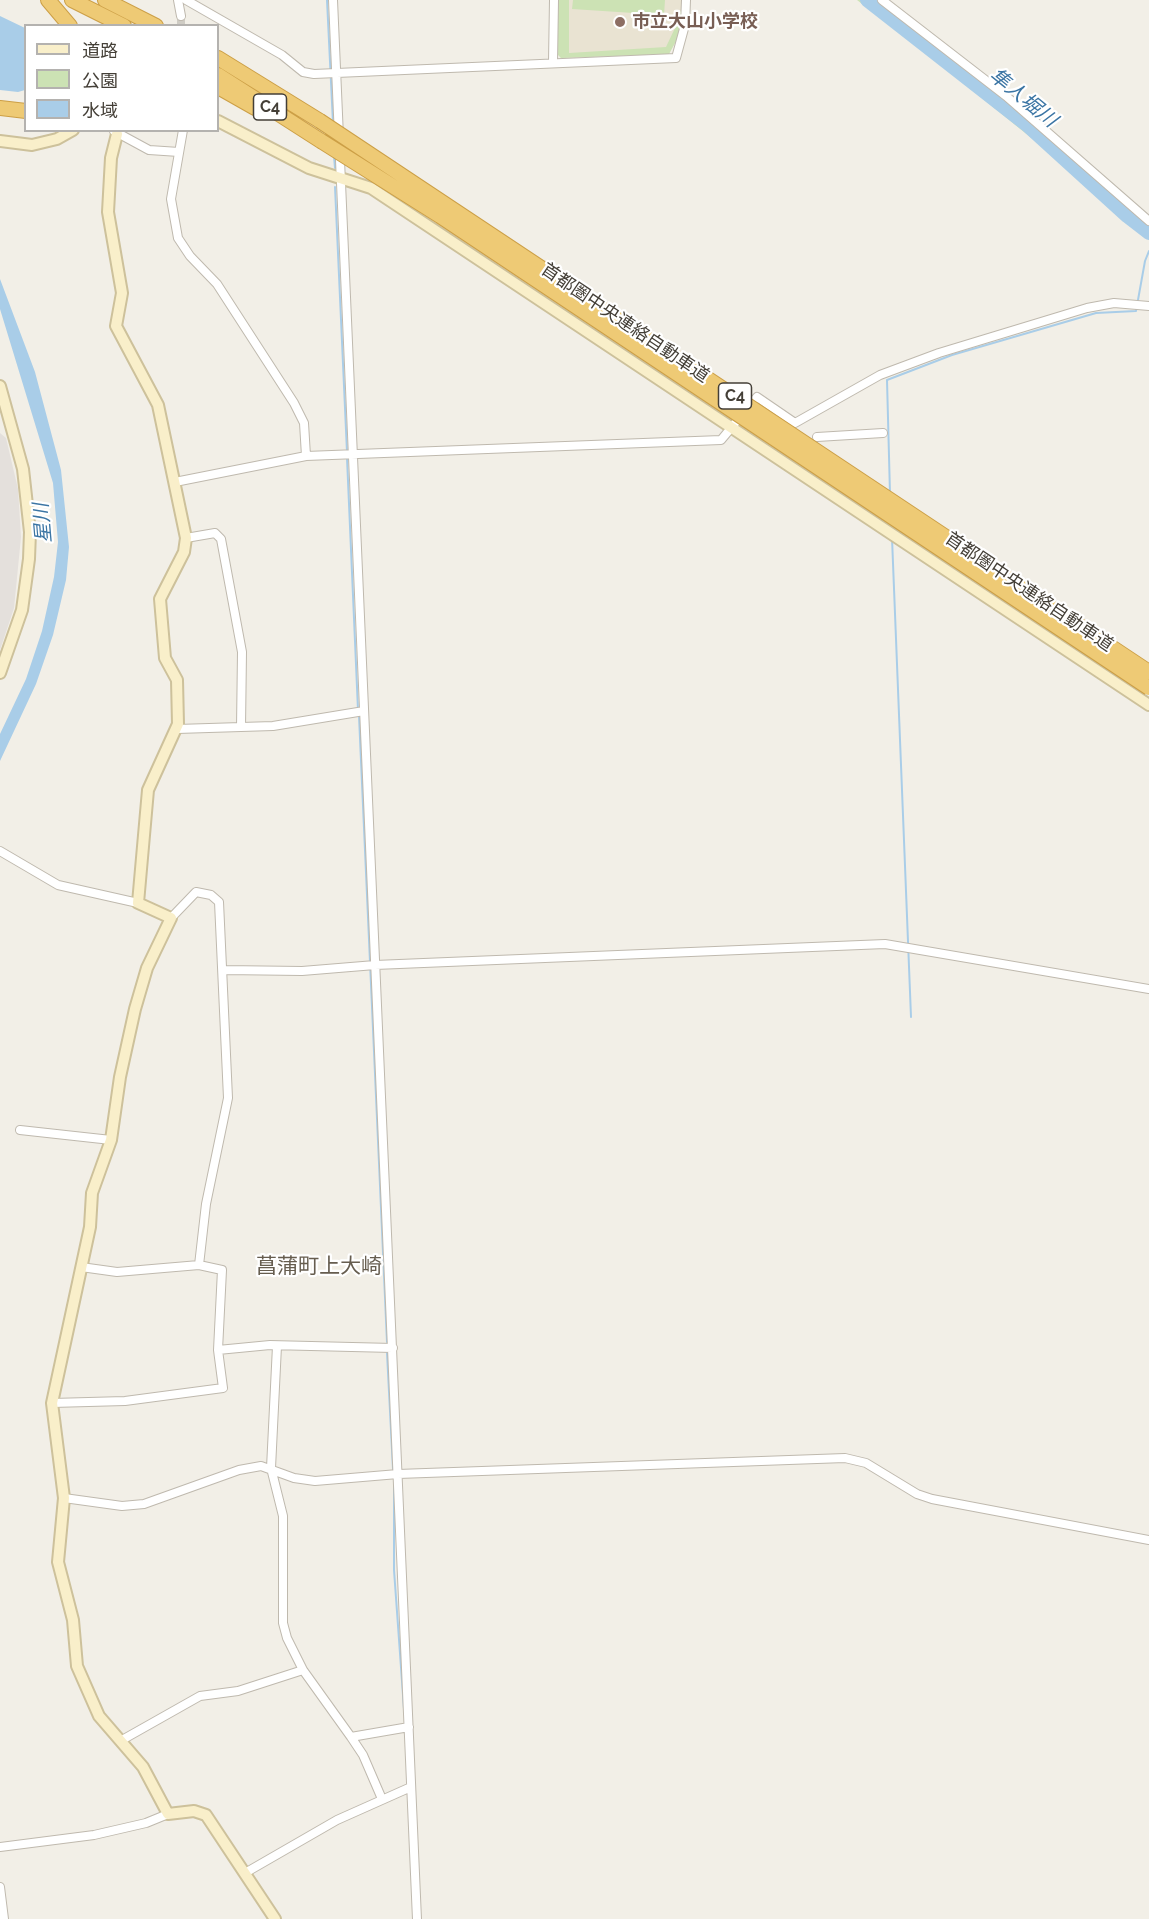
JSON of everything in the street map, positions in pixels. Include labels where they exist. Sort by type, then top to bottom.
[{"type":"highway","points":[[48,0],[68,24]]},
{"type":"highway","points":[[72,0],[120,24]]},
{"type":"highway","points":[[105,0],[150,22]]},
{"type":"highway","points":[[122,0],[150,22]]},
{"type":"highway","name":"首都圏中央連絡自動車道","points":[[219,59],[320,121],[1149,672]]},
{"type":"highway","name":"首都圏中央連絡自動車道","points":[[219,76],[320,143],[410,197],[1149,688]]},
{"type":"highway","points":[[219,88],[320,143]]},
{"type":"highway","points":[[0,108],[24,111]]},
{"type":"highway","points":[[0,116],[24,119]]},
{"type":"street","points":[[178,0],[181,16]]},
{"type":"street","points":[[186,0],[282,56],[303,72],[314,74],[676,58],[685,25],[686,0]]},
{"type":"street","points":[[333,0],[417,1919]]},
{"type":"street","points":[[553,62],[554,0]]},
{"type":"street","points":[[882,0],[1006,96],[1149,221]]},
{"type":"street","points":[[219,122],[309,168],[371,188],[731,430],[1149,705]]},
{"type":"street","points":[[0,141],[32,145],[57,139],[69,132]]},
{"type":"street","points":[[138,903],[148,790],[177,729],[177,680],[165,658],[160,604],[163,589],[184,552],[186,538],[158,405],[116,326],[122,293],[108,212],[115,132],[149,150],[179,152]]},
{"type":"street","points":[[183,132],[171,199],[181,244],[217,284],[246,333],[294,403],[304,423],[306,456]]},
{"type":"street","points":[[175,482],[306,456],[721,440],[757,397],[795,423],[880,375],[939,353],[1086,308],[1114,303],[1149,306]]},
{"type":"street","points":[[0,386],[4,418],[27,488],[29,559],[22,610],[0,673]]},
{"type":"street","points":[[817,437],[883,433]]},
{"type":"street","points":[[186,538],[215,533],[221,539],[242,652],[241,727]]},
{"type":"street","points":[[177,729],[273,726],[364,711]]},
{"type":"street","points":[[0,851],[58,885],[138,903],[171,918]]},
{"type":"street","points":[[168,1814],[143,1767],[99,1716],[77,1666],[74,1620],[58,1562],[64,1498],[52,1403],[90,1227],[92,1193],[111,1140],[120,1077],[141,985],[171,918],[196,892],[216,897],[221,914],[228,1098],[206,1204],[199,1265]]},
{"type":"street","points":[[224,970],[302,971],[375,965],[885,944],[1149,989]]},
{"type":"street","points":[[20,1130],[111,1140]]},
{"type":"street","points":[[52,1403],[125,1401],[223,1388],[218,1350],[224,1272],[218,1268],[199,1265],[117,1272],[81,1267]]},
{"type":"street","points":[[218,1350],[277,1346],[393,1348]]},
{"type":"street","points":[[277,1346],[271,1468],[283,1516],[283,1623],[303,1670],[363,1755],[382,1799]]},
{"type":"street","points":[[64,1498],[122,1506],[144,1504],[239,1470],[261,1466],[305,1480],[398,1474],[845,1458],[866,1462],[917,1494],[932,1499],[1149,1540]]},
{"type":"street","points":[[122,1740],[200,1696],[238,1691],[303,1670]]},
{"type":"street","points":[[351,1737],[409,1727]]},
{"type":"street","points":[[245,1873],[337,1820],[411,1787]]},
{"type":"street","points":[[0,1847],[94,1835],[146,1823],[168,1814],[194,1810],[206,1815],[275,1919]]},
{"type":"street","points":[[0,1887],[4,1919]]},
{"type":"shaded area","name":"市立大山小学校","points":[[558,0],[684,0],[681,32],[669,54],[561,58]]},
{"type":"shaded area","points":[[0,433],[6,438],[18,489],[21,537],[14,608],[0,650]]},
{"type":"green space","points":[[558,0],[569,0],[569,53],[666,47],[675,28],[676,12],[683,11],[681,32],[669,54],[561,58],[558,55]]},
{"type":"green space","points":[[573,0],[665,0],[664,15],[572,9]]},
{"type":"green space","points":[[857,0],[866,0],[919,41],[915,45]]},
{"type":"green space","points":[[928,40],[1013,106],[1132,214],[1149,226],[1149,230],[1129,217],[1040,134],[926,42]]},
{"type":"green space","points":[[923,45],[1037,136],[1128,220],[1149,235],[1149,240],[1045,149],[921,49]]},
{"type":"water","points":[[0,16],[24,28],[24,90],[0,90]]},
{"type":"water","points":[[0,279],[35,372],[61,470],[69,547],[66,580],[53,635],[36,684],[0,761],[0,734],[26,679],[42,631],[54,577],[58,542],[53,483],[0,309]]},
{"type":"waterway","points":[[327,0],[333,123]]},
{"type":"waterway","name":"隼人堀川","points":[[867,0],[1028,126],[1127,216],[1149,233]]},
{"type":"waterway","points":[[334,156],[335,168]]},
{"type":"waterway","points":[[335,187],[347,452]]},
{"type":"waterway","points":[[890,494],[887,380],[952,355],[1096,313],[1136,311],[1149,251]]},
{"type":"waterway","points":[[347,458],[358,710]]},
{"type":"waterway","points":[[892,538],[911,1017]]},
{"type":"waterway","points":[[359,716],[387,1342]]},
{"type":"waterway","points":[[387,1353],[393,1469]]},
{"type":"waterway","points":[[394,1481],[394,1570],[404,1709]]},
{"type":"tunnel","points":[[181,16],[181,24]]},
{"type":"place","name":"市立大山小学校","points":[[620,22]]},
{"type":"district","name":"菖蒲町上大崎","points":[[319,1267]]},
{"type":"water label","name":"星川","points":[[43,523]]}]
